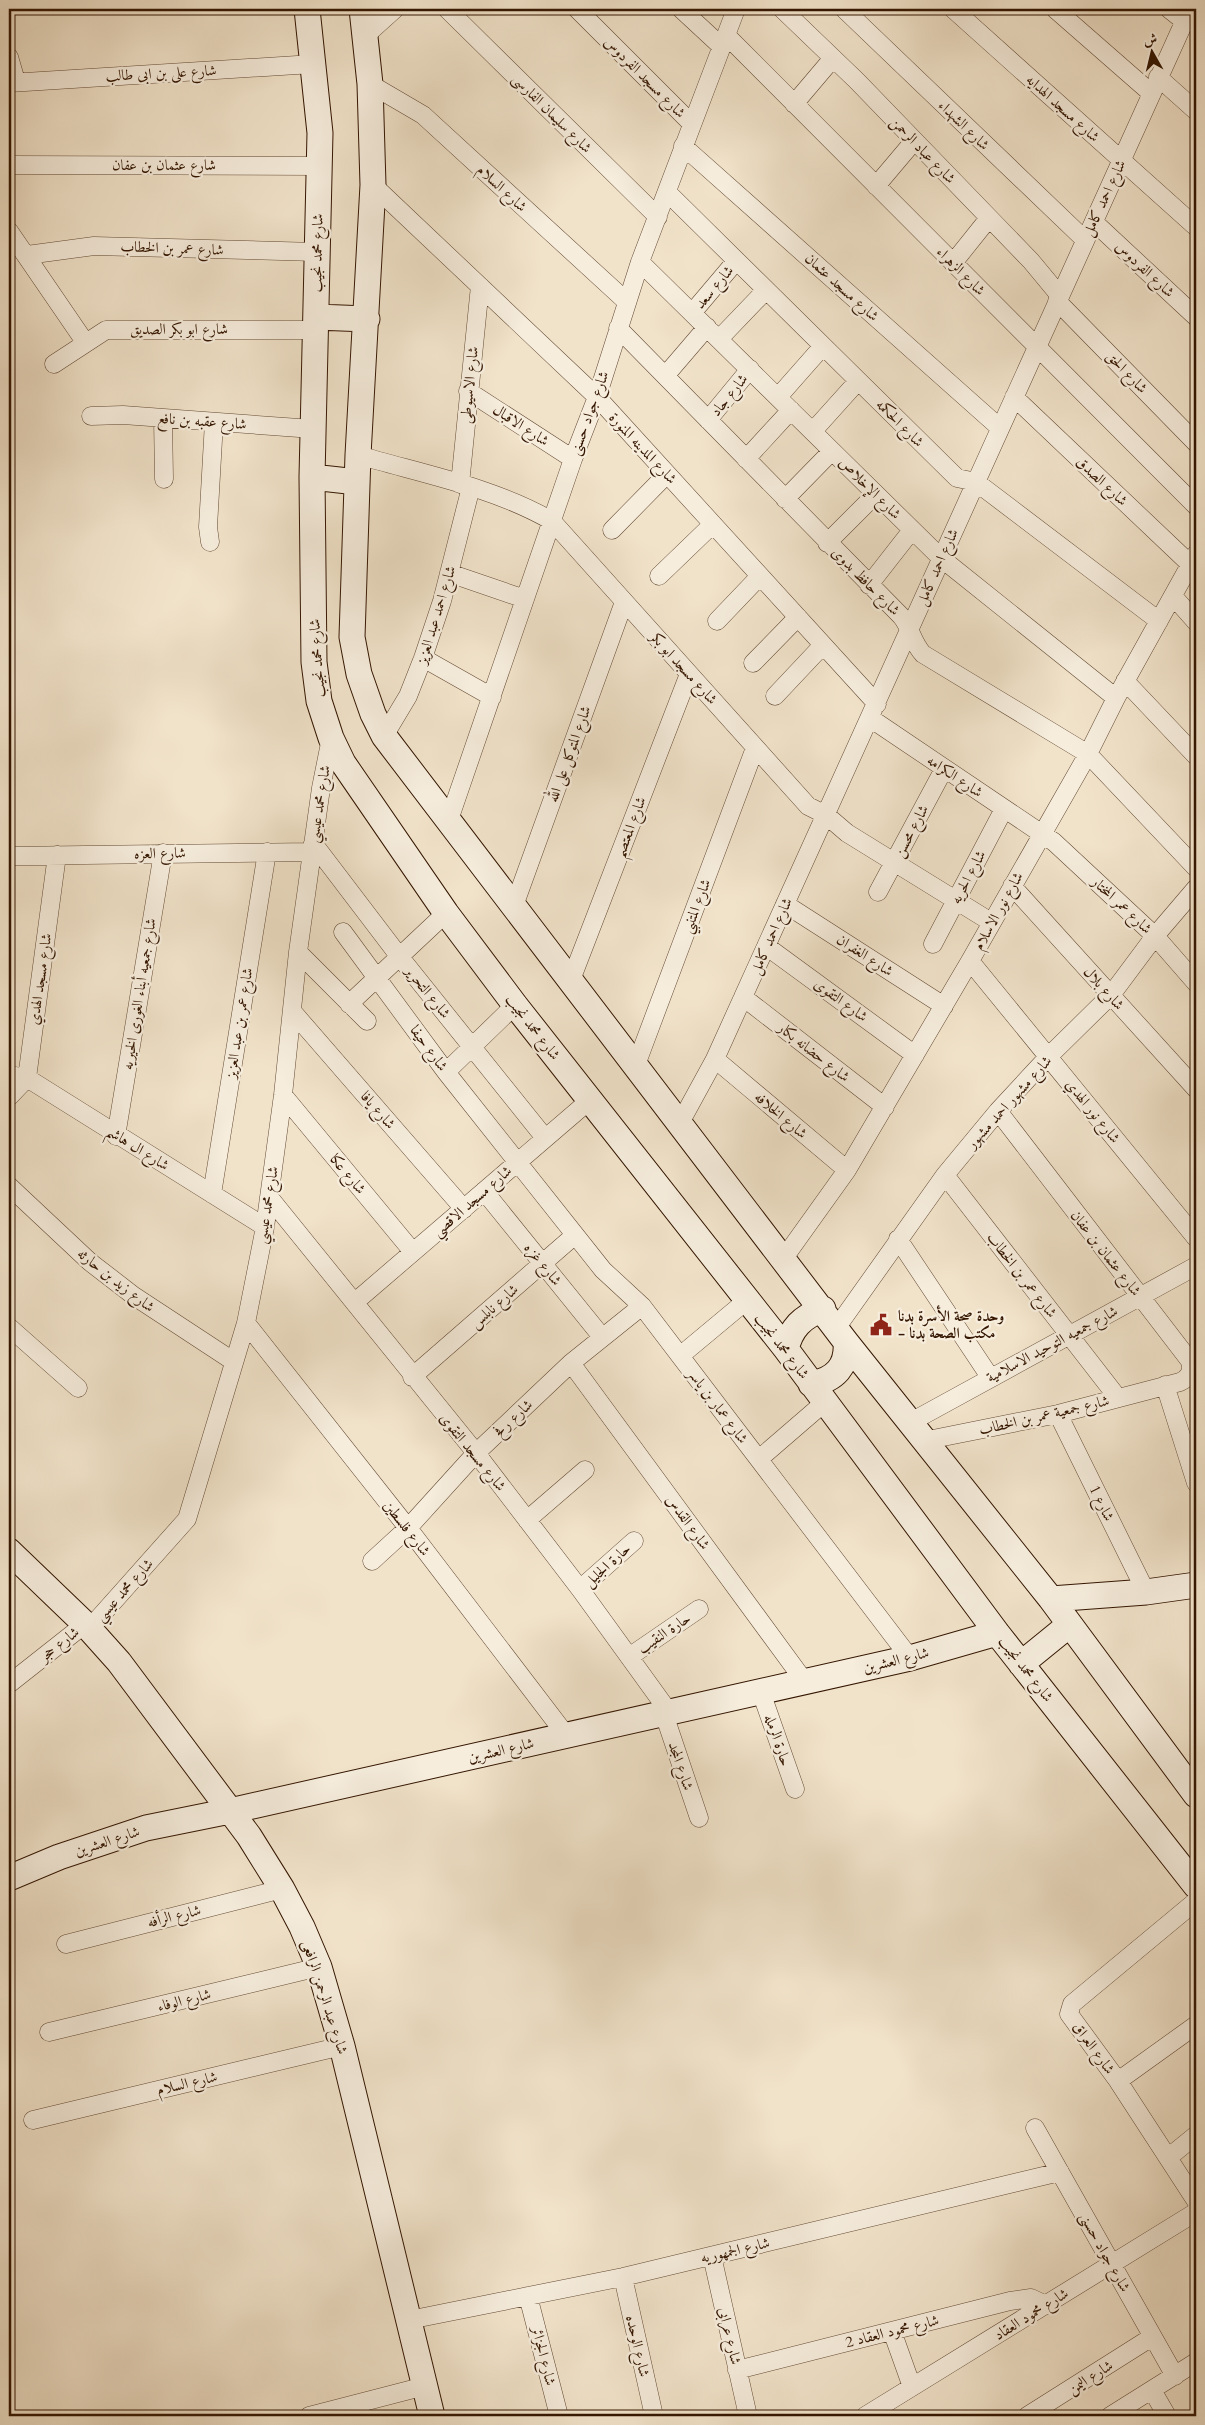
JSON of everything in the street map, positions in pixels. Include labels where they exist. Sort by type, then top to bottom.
[{"type":"main road","name":"شارع محمد نجيب","points":[[307,9],[320,133],[312,477],[314,662],[319,701],[331,738],[343,763],[446,913],[515,1005],[786,1350],[1021,1664],[1196,1886]]},
{"type":"main road","points":[[362,9],[370,84],[373,185],[358,455],[352,637],[359,674],[373,714],[384,736],[916,1432],[1051,1600],[1196,1795]]},
{"type":"main road","points":[[316,323],[367,319]]},
{"type":"main road","points":[[312,477],[357,482]]},
{"type":"main road","points":[[786,1350],[789,1335],[798,1323],[809,1314],[835,1326],[847,1352],[839,1371],[822,1382],[818,1393]]},
{"type":"main road","name":"شارع عبد الرحمن الرافعى","points":[[12,1561],[87,1626],[119,1662],[253,1842],[282,1889],[302,1927],[319,1967],[342,2046],[432,2416]]},
{"type":"main road","points":[[1051,1600],[1146,1592],[1196,1585]]},
{"type":"main road","points":[[1021,1664],[1069,1625]]},
{"type":"main road","name":"شارع العشرين","points":[[9,1878],[58,1857],[146,1828],[230,1811],[910,1658],[998,1633]]},
{"type":"street","points":[[366,36],[395,9]]},
{"type":"street","name":"شارع سليمان الفارسى","points":[[447,9],[658,217]]},
{"type":"street","name":"شارع مسجد الفردوس","points":[[578,9],[691,123]]},
{"type":"street","name":"شارع الزهراء","points":[[681,9],[724,41],[794,104],[1196,506]]},
{"type":"street","name":"شارع جواد حسنى","points":[[448,820],[573,459],[597,397],[640,262],[691,123],[736,9]]},
{"type":"street","name":"شارع عباد الرحمن","points":[[782,9],[833,58],[1031,261],[1058,298]]},
{"type":"street","name":"شارع الشهداء","points":[[844,9],[1085,240]]},
{"type":"street","name":"شارع مسجد الهدايه","points":[[953,9],[1196,227]]},
{"type":"street","points":[[1055,9],[1151,93]]},
{"type":"street","points":[[1169,9],[1187,15]]},
{"type":"street","name":"شارع احمد كامل","points":[[680,1123],[716,1059],[1187,15]]},
{"type":"street","points":[[9,57],[12,82]]},
{"type":"street","points":[[794,104],[833,58]]},
{"type":"street","name":"شارع على بن ابى طالب","points":[[12,82],[313,64]]},
{"type":"street","points":[[1158,77],[1196,111]]},
{"type":"street","name":"شارع السلام","points":[[370,84],[423,115],[627,302]]},
{"type":"street","points":[[876,186],[914,141]]},
{"type":"street","name":"شارع مسجد عثمان","points":[[683,146],[1000,428]]},
{"type":"street","name":"شارع عثمان بن عفان","points":[[9,165],[319,166]]},
{"type":"street","name":"شارع المدينه المنورة","points":[[373,185],[597,397],[823,645],[873,711]]},
{"type":"street","name":"شارع الحكمه","points":[[667,192],[957,478],[976,482],[1159,620]]},
{"type":"street","points":[[953,263],[989,218]]},
{"type":"street","name":"شارع الفردوس","points":[[1094,222],[1196,317]]},
{"type":"street","points":[[9,231],[85,342]]},
{"type":"street","name":"شارع عمر بن الخطاب","points":[[26,255],[94,246],[317,252]]},
{"type":"street","name":"شارع سعد","points":[[692,313],[736,261]]},
{"type":"street","name":"شارع الإخلاص","points":[[640,262],[941,558],[1116,698]]},
{"type":"street","name":"شارع الاسيوطى","points":[[465,486],[468,391],[480,286]]},
{"type":"street","points":[[719,339],[766,290]]},
{"type":"street","name":"شارع الحق","points":[[1058,298],[1196,443]]},
{"type":"street","name":"شارع ابو بكر الصديق","points":[[54,364],[106,330],[118,328],[316,323]]},
{"type":"street","name":"شارع سعد","points":[[665,376],[706,327]]},
{"type":"street","name":"شارع حافظ بدوى","points":[[618,328],[868,585],[901,616],[910,629],[911,638],[923,654],[1088,754],[1196,868]]},
{"type":"street","points":[[778,397],[823,346]]},
{"type":"street","name":"شارع جاد","points":[[708,420],[750,369]]},
{"type":"street","points":[[812,431],[858,381]]},
{"type":"street","name":"شارع الاقبال","points":[[468,391],[573,459]]},
{"type":"street","name":"شارع الصدق","points":[[1014,397],[1193,559]]},
{"type":"street","points":[[746,459],[791,410]]},
{"type":"street","name":"شارع عقبه بن نافع","points":[[91,416],[110,414],[313,429]]},
{"type":"street","points":[[163,418],[164,479]]},
{"type":"street","points":[[210,542],[208,527],[214,422]]},
{"type":"street","points":[[785,499],[832,450]]},
{"type":"street","name":"شارع مسجد ابو بكر","points":[[358,455],[497,494],[525,506],[552,521],[808,806],[826,815],[847,833],[894,863],[991,922]]},
{"type":"street","points":[[612,530],[667,474]]},
{"type":"street","name":"شارع احمد عبد العزيز","points":[[384,736],[408,696],[423,658],[449,573],[465,486]]},
{"type":"street","points":[[827,542],[876,494]]},
{"type":"street","points":[[659,576],[713,524]]},
{"type":"street","points":[[868,585],[912,530]]},
{"type":"street","name":"شارع نور الاسلام","points":[[784,1258],[847,1170],[885,1107],[970,961],[1040,834],[1088,754],[1125,681],[1193,559]]},
{"type":"street","points":[[449,573],[525,599]]},
{"type":"street","points":[[717,621],[760,576]]},
{"type":"street","points":[[1173,596],[1196,622]]},
{"type":"street","name":"شارع المتوكل على الله","points":[[514,906],[624,602]]},
{"type":"street","points":[[753,663],[798,617]]},
{"type":"street","points":[[775,696],[823,645]]},
{"type":"street","points":[[423,658],[492,697]]},
{"type":"street","name":"شارع المعتصم","points":[[571,980],[689,674]]},
{"type":"street","points":[[1125,681],[1196,756]]},
{"type":"street","name":"شارع الكرامه","points":[[873,711],[944,769],[1040,834]]},
{"type":"street","name":"شارع محمد عيسي","points":[[87,1626],[187,1518],[246,1323],[265,1227],[320,788],[331,738]]},
{"type":"street","name":"شارع المتنبي","points":[[636,1065],[755,748]]},
{"type":"street","name":"شارع محسن","points":[[878,892],[944,769]]},
{"type":"street","name":"شارع الحريه","points":[[933,944],[1004,810]]},
{"type":"street","name":"شارع عمر المختار","points":[[1040,834],[1054,842],[1155,936],[1196,983]]},
{"type":"street","name":"شارع العزه","points":[[9,856],[267,852],[312,848]]},
{"type":"street","name":"شارع التحرير","points":[[312,848],[545,1138]]},
{"type":"street","name":"شارع عمر بن عبد العزيز","points":[[212,1194],[267,852]]},
{"type":"street","name":"شارع جمعيه أبناء الغورى الخيريه","points":[[116,1136],[162,853]]},
{"type":"street","name":"شارع مسجد الهدي","points":[[27,1078],[57,855]]},
{"type":"street","name":"شارع بلال","points":[[1012,886],[1196,1089]]},
{"type":"street","name":"شارع مشهور احمد مشهور","points":[[835,1326],[945,1175],[998,1112],[1048,1057],[1111,995],[1155,936],[1196,888]]},
{"type":"street","name":"شارع الغفران","points":[[785,904],[944,1006]]},
{"type":"street","points":[[349,1004],[446,913]]},
{"type":"street","name":"شارع حيفا","points":[[343,932],[446,1072],[518,1162]]},
{"type":"street","name":"شارع التقوى","points":[[766,946],[915,1055]]},
{"type":"street","points":[[298,952],[367,1021]]},
{"type":"street","name":"شارع نور الهدي","points":[[970,961],[1196,1238]]},
{"type":"street","name":"شارع حضانه بكار","points":[[743,997],[885,1107]]},
{"type":"street","points":[[446,1072],[515,1005]]},
{"type":"street","name":"شارع يافا","points":[[292,1011],[464,1209]]},
{"type":"street","name":"شارع الخلافه","points":[[716,1059],[847,1170]]},
{"type":"street","name":"شارع ال هاشم","points":[[9,1075],[27,1078],[116,1136],[265,1227]]},
{"type":"street","points":[[9,1097],[27,1078]]},
{"type":"street","name":"شارع عكا","points":[[283,1095],[413,1252]]},
{"type":"street","name":"شارع مسجد الاقصي","points":[[355,1302],[590,1100]]},
{"type":"street","name":"شارع عثمان بن عفان","points":[[998,1112],[1191,1365],[1187,1378],[1165,1385]]},
{"type":"street","name":"شارع عمار بن ياسر","points":[[518,1162],[603,1270],[642,1306],[910,1658]]},
{"type":"street","name":"شارع عمر بن الخطاب","points":[[945,1175],[1118,1398]]},
{"type":"street","name":"شارع زيد بن حارثه","points":[[9,1186],[90,1262],[134,1296],[233,1361]]},
{"type":"street","name":"شارع غزه","points":[[484,1191],[602,1337]]},
{"type":"street","name":"شارع مسجد التقوى","points":[[269,1197],[355,1302],[412,1377],[476,1453],[580,1588],[666,1713]]},
{"type":"street","name":"شارع نابلس","points":[[412,1377],[575,1235]]},
{"type":"street","points":[[898,1239],[990,1377]]},
{"type":"street","name":"شارع جمعيه التوحيد الاسلامية","points":[[916,1432],[990,1377],[1196,1266]]},
{"type":"street","points":[[680,1356],[746,1301]]},
{"type":"street","name":"شارع رفح","points":[[372,1561],[408,1528],[476,1453],[571,1363],[642,1306]]},
{"type":"street","name":"شارع فلسطين","points":[[246,1323],[408,1528],[566,1736]]},
{"type":"street","points":[[9,1327],[78,1388]]},
{"type":"street","name":"شارع القدس","points":[[571,1363],[804,1682]]},
{"type":"street","points":[[1165,1385],[1196,1483]]},
{"type":"street","name":"شارع جمعية عمر بن الخطاب","points":[[916,1432],[1058,1414],[1165,1385]]},
{"type":"street","points":[[758,1458],[818,1393]]},
{"type":"street","name":"شارع 1","points":[[1058,1414],[1146,1592]]},
{"type":"street","points":[[527,1520],[585,1470]]},
{"type":"street","name":"حارة الجليل","points":[[580,1588],[634,1540]]},
{"type":"street","name":"حارة النقيب","points":[[628,1657],[699,1610]]},
{"type":"street","name":"شارع حجر","points":[[9,1684],[87,1626]]},
{"type":"street","name":"حارة الرمله","points":[[761,1692],[795,1789]]},
{"type":"street","name":"شارع المجد","points":[[666,1713],[699,1818]]},
{"type":"street","name":"شارع الرأفه","points":[[66,1944],[282,1889]]},
{"type":"street","name":"شارع العراق","points":[[1196,1901],[1070,2007],[1069,2014],[1118,2081],[1196,2201]]},
{"type":"street","name":"شارع الوفاء","points":[[49,2032],[319,1967]]},
{"type":"street","points":[[1118,2081],[1196,2025]]},
{"type":"street","name":"شارع السلام","points":[[32,2120],[342,2046]]},
{"type":"street","name":"شارع جواد حسنى","points":[[1035,2128],[1174,2376]]},
{"type":"street","points":[[1169,2157],[1196,2135]]},
{"type":"street","name":"شارع الجمهوريه","points":[[409,2320],[623,2277],[1060,2172]]},
{"type":"street","name":"شارع محمود العقاد","points":[[865,2416],[1196,2212]]},
{"type":"street","name":"شارع عرابى","points":[[712,2256],[748,2416]]},
{"type":"street","name":"شارع الوحده","points":[[623,2277],[654,2416]]},
{"type":"street","name":"شارع الجزائر","points":[[528,2296],[559,2416]]},
{"type":"street","name":"شارع محمود العقاد 2","points":[[737,2370],[1010,2301],[1031,2298],[1046,2305]]},
{"type":"street","points":[[892,2331],[912,2387]]},
{"type":"street","name":"شارع اليمن","points":[[1027,2416],[1152,2337]]},
{"type":"street","points":[[1110,2416],[1196,2362]]},
{"type":"street","points":[[309,2416],[425,2386]]},
{"type":"street","points":[[1152,2390],[1167,2416]]},
{"type":"place","name":"وحدة صحة الأسرة بدنا - مكتب الصحة بدنا","points":[[881,1325]]}]
